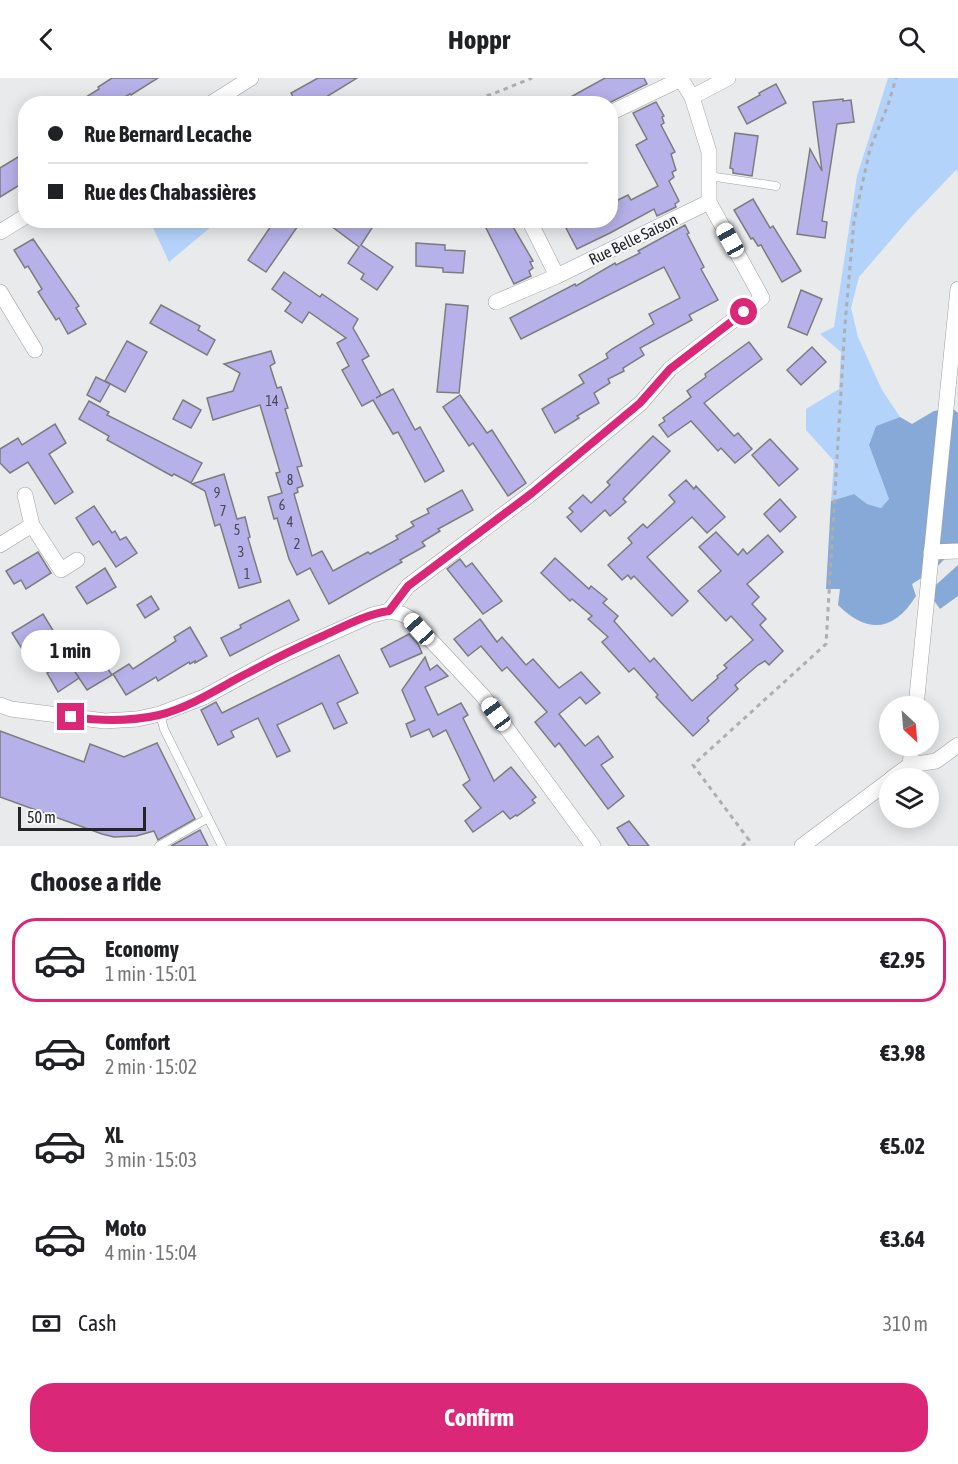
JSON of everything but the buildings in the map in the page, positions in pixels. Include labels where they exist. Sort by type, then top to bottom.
[{"type":"street","points":[[223,96],[251,78]]},
{"type":"street","points":[[692,97],[728,78]]},
{"type":"street","points":[[389,611],[408,586],[532,493],[640,403],[670,369],[762,298],[709,202],[709,152],[692,97],[681,79],[618,109]]},
{"type":"street","name":"Rue Belle Saison","points":[[496,302],[557,276],[709,202]]},
{"type":"street","points":[[0,232],[18,221]]},
{"type":"street","points":[[533,228],[557,276]]},
{"type":"street","points":[[917,696],[958,289]]},
{"type":"street","points":[[0,292],[35,350]]},
{"type":"street","points":[[25,495],[32,525],[61,570],[77,560]]},
{"type":"street","points":[[0,545],[32,525]]},
{"type":"street","points":[[931,552],[958,550]]},
{"type":"street","points":[[0,705],[11,709],[92,720],[128,720],[160,714],[194,702],[276,658],[372,615],[389,611],[402,614],[411,619],[483,696],[593,846]]},
{"type":"street","points":[[906,768],[910,765],[936,762],[958,745]]},
{"type":"street","points":[[910,765],[911,756]]},
{"type":"street","points":[[802,846],[879,788]]},
{"type":"lane","points":[[709,176],[776,186]]},
{"type":"lane","points":[[160,714],[164,729],[222,846]]},
{"type":"lane","points":[[159,846],[208,818]]},
{"type":"path","points":[[485,96],[532,78]]},
{"type":"path","points":[[742,846],[749,840],[693,765],[826,644],[845,324],[854,221],[870,149],[896,78]]},
{"type":"shaded area","points":[[888,78],[958,78],[958,172],[956,170],[910,218],[859,277],[851,308],[858,337],[882,390],[900,417],[876,426],[869,445],[889,499],[881,508],[867,504],[854,494],[831,501],[834,461],[806,430],[806,409],[839,389],[841,352],[820,334],[834,327],[857,176]]},
{"type":"shaded area","points":[[153,228],[210,228],[169,262]]},
{"type":"shaded area","points":[[952,408],[958,413],[958,545],[934,570],[912,584],[916,596],[899,616],[880,625],[870,625],[860,621],[838,605],[840,589],[826,589],[831,501],[854,494],[867,504],[881,508],[889,499],[869,445],[876,426],[900,417],[912,424],[934,411]]},
{"type":"shaded area","points":[[958,565],[958,596],[940,609],[928,592]]},
{"type":"route","points":[[71,717],[105,721],[137,719],[184,706],[316,639],[372,615],[389,611],[408,586],[532,493],[640,403],[670,369],[744,312]]}]
